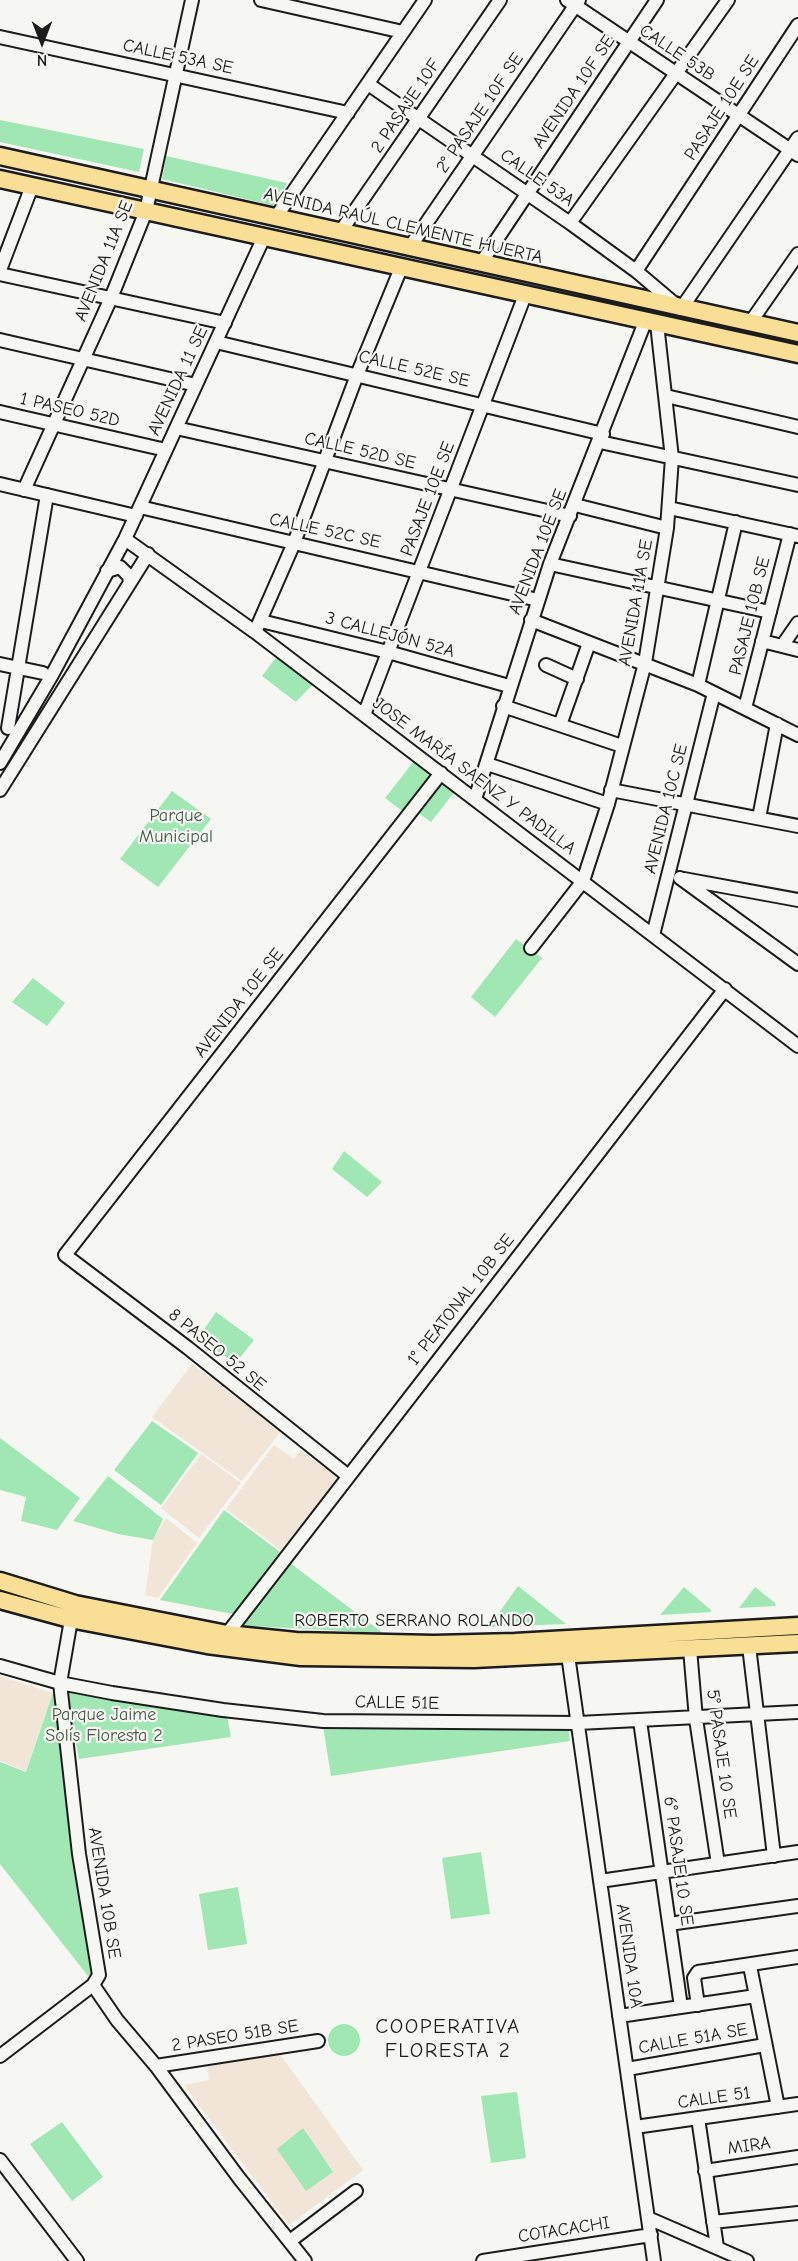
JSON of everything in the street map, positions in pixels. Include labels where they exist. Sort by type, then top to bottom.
[{"type":"main road","name":"AVENIDA RAÚL CLEMENTE HUERTA","points":[[0,156],[681,309],[798,333]]},
{"type":"main road","points":[[0,179],[798,354]]},
{"type":"main road","name":"ROBERTO SERRANO ROLANDO","points":[[0,1581],[72,1611],[207,1646],[301,1658],[474,1659],[798,1643]]},
{"type":"main road","name":"ROBERTO SERRANO ROLANDO","points":[[0,1599],[227,1634],[296,1641],[434,1644],[568,1640],[798,1626]]},
{"type":"street","name":"AVENIDA 11A SE","points":[[24,490],[111,298],[146,211],[192,0]]},
{"type":"street","points":[[261,0],[403,32]]},
{"type":"street","points":[[276,217],[425,0]]},
{"type":"street","name":"2 PASAJE 10F","points":[[341,231],[500,0]]},
{"type":"street","name":"AVENIDA 10F SE","points":[[481,263],[657,0]]},
{"type":"street","points":[[570,223],[728,0]]},
{"type":"street","name":"CALLE 53B","points":[[574,2],[629,42],[794,152]]},
{"type":"street","name":"2° PASAJE 10F SE","points":[[410,247],[574,2]]},
{"type":"street","name":"PASAJE 10E SE","points":[[636,270],[798,25]]},
{"type":"street","name":"CALLE 53A SE","points":[[0,37],[348,113]]},
{"type":"street","name":"CALLE 53A","points":[[368,84],[636,270],[681,309]]},
{"type":"street","points":[[681,309],[794,152],[798,138]]},
{"type":"street","points":[[32,186],[0,272],[225,323]]},
{"type":"street","name":"AVENIDA 11 SE","points":[[0,763],[52,675],[125,539],[264,237]]},
{"type":"street","points":[[750,323],[798,254]]},
{"type":"street","points":[[258,626],[294,543],[357,375],[401,268]]},
{"type":"street","name":"PASAJE 10E SE","points":[[364,715],[525,295]]},
{"type":"street","name":"AVENIDA 11A SE","points":[[531,948],[583,881],[608,804],[645,663],[667,528],[672,458],[666,396],[651,323]]},
{"type":"street","name":"AVENIDA 10E SE","points":[[475,799],[509,686],[550,564],[651,323]]},
{"type":"street","points":[[0,340],[196,385]]},
{"type":"street","name":"CALLE 52E SE","points":[[216,342],[483,404],[672,458],[798,485]]},
{"type":"street","points":[[666,396],[798,427]]},
{"type":"street","name":"1 PASEO 52D","points":[[0,412],[166,450]]},
{"type":"street","name":"CALLE 52D SE","points":[[176,428],[450,489],[667,528]]},
{"type":"street","name":"CALLE 52C SE","points":[[0,484],[294,543],[538,600]]},
{"type":"street","points":[[8,728],[47,495]]},
{"type":"street","points":[[669,508],[794,535]]},
{"type":"street","points":[[698,685],[736,522]]},
{"type":"street","name":"PASAJE 10B SE","points":[[745,708],[770,612],[794,535]]},
{"type":"street","name":"JOSE MARÍA SAENZ Y PADILLA","points":[[125,539],[258,626],[364,715],[798,1046]]},
{"type":"street","points":[[0,790],[45,723],[148,554]]},
{"type":"street","points":[[550,564],[770,612]]},
{"type":"street","points":[[107,571],[120,567],[129,576],[130,583]]},
{"type":"street","points":[[531,620],[698,685],[798,735]]},
{"type":"street","points":[[782,646],[798,623]]},
{"type":"street","name":"3 CALLEJÓN 52A","points":[[258,626],[388,652],[509,686]]},
{"type":"street","points":[[762,641],[798,650]]},
{"type":"street","points":[[560,725],[590,642]]},
{"type":"street","points":[[0,664],[43,673]]},
{"type":"street","points":[[546,665],[577,679]]},
{"type":"street","name":"AVENIDA 10C SE","points":[[653,935],[674,877],[686,804],[714,693]]},
{"type":"street","points":[[503,706],[622,746]]},
{"type":"street","points":[[759,818],[777,724]]},
{"type":"street","points":[[487,764],[608,804]]},
{"type":"street","name":"AVENIDA 10E SE","points":[[65,1255],[441,773]]},
{"type":"street","points":[[611,790],[798,826]]},
{"type":"street","points":[[674,877],[798,900]]},
{"type":"street","points":[[674,877],[798,964]]},
{"type":"street","name":"1° PEATONAL 10B SE","points":[[227,1634],[347,1475],[725,989]]},
{"type":"street","name":"8 PASEO 52 SE","points":[[65,1255],[188,1348],[347,1475]]},
{"type":"street","name":"AVENIDA 10B SE","points":[[72,1611],[60,1683],[79,1854],[99,1974],[93,1985],[117,2020],[156,2066],[305,2261]]},
{"type":"street","points":[[748,1646],[774,1856]]},
{"type":"street","name":"5° PASAJE 10 SE","points":[[690,1649],[696,1719],[718,1864]]},
{"type":"street","name":"AVENIDA 10A","points":[[568,1655],[654,2261]]},
{"type":"street","name":"CALLE 51E","points":[[0,1666],[60,1683],[223,1710],[323,1720],[578,1723],[798,1713]]},
{"type":"street","name":"6° PASAJE 10 SE","points":[[640,1721],[681,2007]]},
{"type":"street","points":[[600,1881],[798,1852]]},
{"type":"street","points":[[669,1924],[798,1906]]},
{"type":"street","points":[[698,2005],[695,1974],[798,1958]]},
{"type":"street","points":[[750,1966],[778,2107]]},
{"type":"street","points":[[0,2056],[93,1985]]},
{"type":"street","points":[[619,2016],[756,1996]]},
{"type":"street","name":"2 PASEO 51B SE","points":[[156,2066],[318,2041]]},
{"type":"street","name":"CALLE 51A SE","points":[[627,2068],[765,2045]]},
{"type":"street","name":"CALLE 51","points":[[635,2127],[798,2104]]},
{"type":"street","points":[[698,2118],[717,2247]]},
{"type":"street","name":"MIRA","points":[[705,2171],[798,2157]]},
{"type":"street","points":[[1,2162],[77,2261]]},
{"type":"street","points":[[290,2241],[356,2191]]},
{"type":"street","points":[[713,2222],[798,2212]]},
{"type":"street","points":[[648,2218],[747,2261]]},
{"type":"street","name":"COTACACHI","points":[[483,2261],[651,2235]]},
{"type":"shaded area","points":[[192,1364],[281,1431],[242,1481],[152,1417]]},
{"type":"shaded area","points":[[274,1445],[294,1459],[300,1450],[339,1477],[281,1550],[226,1509]]},
{"type":"shaded area","points":[[201,1454],[241,1483],[199,1538],[161,1508]]},
{"type":"shaded area","points":[[166,1518],[197,1543],[158,1598],[145,1595],[153,1540]]},
{"type":"shaded area","points":[[0,1676],[53,1693],[26,1771],[0,1761]]},
{"type":"shaded area","points":[[277,2050],[363,2170],[289,2225],[184,2085],[209,2080],[207,2060]]},
{"type":"green space","points":[[0,120],[144,149],[139,172],[0,142]]},
{"type":"green space","points":[[166,156],[287,183],[275,206],[162,179]]},
{"type":"green space","points":[[278,655],[314,683],[296,702],[262,676]]},
{"type":"green space","points":[[415,760],[431,773],[402,811],[385,798]]},
{"type":"green space","points":[[442,781],[456,790],[431,822],[417,812]]},
{"type":"green space","name":"Parque Municipal","points":[[172,791],[211,819],[158,887],[120,859]]},
{"type":"green space","points":[[516,939],[542,958],[495,1017],[471,997]]},
{"type":"green space","points":[[33,978],[65,1003],[47,1026],[12,1002]]},
{"type":"green space","points":[[344,1151],[382,1182],[367,1197],[332,1169]]},
{"type":"green space","points":[[216,1312],[254,1340],[235,1364],[199,1337]]},
{"type":"green space","points":[[152,1421],[198,1453],[161,1505],[114,1470]]},
{"type":"green space","points":[[0,1438],[80,1498],[57,1530],[21,1521],[26,1497],[0,1490]]},
{"type":"green space","points":[[108,1476],[163,1519],[153,1540],[118,1534],[73,1521]]},
{"type":"green space","points":[[224,1510],[280,1552],[233,1614],[160,1600]]},
{"type":"green space","points":[[286,1560],[383,1633],[233,1625]]},
{"type":"green space","points":[[518,1586],[566,1624],[489,1627]]},
{"type":"green space","points":[[684,1587],[711,1612],[660,1615]]},
{"type":"green space","points":[[755,1587],[775,1603],[776,1606],[739,1608]]},
{"type":"green space","name":"Parque Jaime Solís Floresta 2","points":[[66,1689],[227,1716],[231,1737],[79,1759]]},
{"type":"green space","points":[[53,1693],[55,1694],[94,1971],[88,1976],[0,1864],[0,1762],[26,1772]]},
{"type":"green space","points":[[323,1726],[568,1727],[570,1741],[331,1776]]},
{"type":"green space","points":[[481,1852],[490,1914],[451,1919],[442,1858]]},
{"type":"green space","points":[[238,1887],[247,1944],[208,1950],[199,1894]]},
{"type":"green space","points":[[344,2024],[355,2029],[360,2040],[355,2051],[344,2056],[333,2051],[328,2040],[333,2029]]},
{"type":"green space","points":[[517,2092],[526,2158],[491,2163],[481,2096]]},
{"type":"green space","points":[[62,2122],[103,2177],[72,2201],[30,2144]]},
{"type":"green space","points":[[303,2128],[333,2172],[306,2191],[277,2149]]},
{"type":"district","name":"COOPERATIVA FLORESTA 2","points":[[448,2039]]}]
